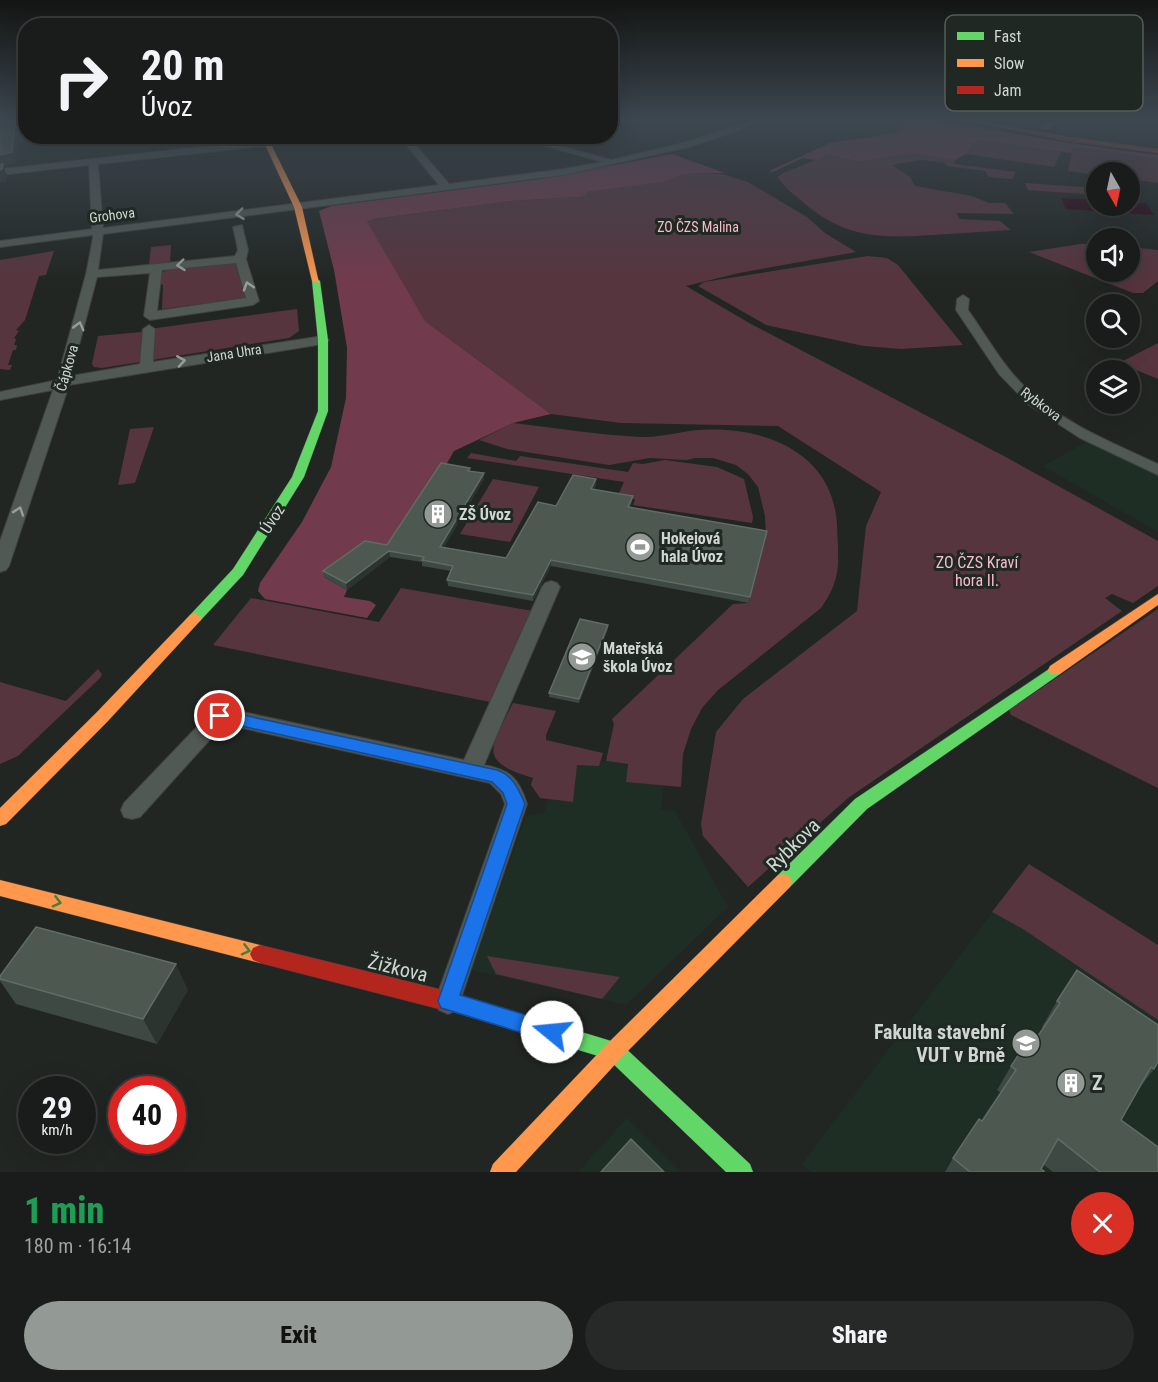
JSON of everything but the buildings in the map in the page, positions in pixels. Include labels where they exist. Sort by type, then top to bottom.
[{"type":"street","name":"Čápkova","points":[[0,566],[63,382],[92,274],[97,232],[94,175]]},
{"type":"street","name":"Úvoz","points":[[0,819],[102,717],[238,572],[298,477],[322,411],[323,340],[319,296],[298,207],[283,175]]},
{"type":"street","points":[[436,175],[447,188]]},
{"type":"street","name":"Grohova","points":[[0,244],[447,188],[533,175]]},
{"type":"street","points":[[149,323],[253,301],[240,259],[243,250],[237,227]]},
{"type":"street","points":[[146,367],[149,323],[157,267],[240,259]]},
{"type":"street","points":[[92,274],[157,270]]},
{"type":"street","name":"Rybkova","points":[[963,299],[963,310],[1017,387],[1036,405],[1082,433],[1158,470]]},
{"type":"street","name":"Jana Uhra","points":[[0,396],[146,367],[323,340]]},
{"type":"street","points":[[471,770],[551,587]]},
{"type":"street","name":"Rybkova","points":[[501,1172],[614,1051],[861,804],[1158,598]]},
{"type":"street","points":[[132,810],[220,716],[497,776],[511,789],[516,804],[448,1001]]},
{"type":"street","name":"Žižkova","points":[[0,888],[448,1001],[614,1051],[742,1172]]},
{"type":"shaded area","points":[[563,175],[681,175],[664,182],[587,192],[585,196],[579,197],[511,201],[373,219],[367,222],[425,321],[551,414],[513,423],[454,451],[403,540],[324,577],[347,590],[344,597],[370,601],[376,605],[367,618],[265,599],[258,591],[260,583],[302,522],[331,467],[346,398],[347,348],[334,270],[319,211],[331,206]]},
{"type":"shaded area","points":[[1061,198],[1086,199],[1086,210],[1066,209]]},
{"type":"shaded area","points":[[1140,203],[1146,203],[1154,215],[1140,214]]},
{"type":"shaded area","points":[[1090,440],[1158,474],[1158,532],[1043,466]]},
{"type":"shaded area","points":[[601,761],[628,764],[626,782],[663,785],[661,810],[675,811],[728,907],[626,1005],[471,970],[526,816],[544,813],[548,799],[573,802],[577,764],[599,766]]},
{"type":"shaded area","name":"Fakulta stavební VUT v Brně","points":[[1029,864],[1158,945],[1158,1172],[811,1172],[802,1164]]},
{"type":"shaded area","points":[[627,1118],[681,1172],[578,1172]]},
{"type":"green space","name":"ZO ČZS Kraví hora II.","points":[[681,175],[724,175],[748,182],[807,217],[825,233],[856,252],[739,273],[686,286],[751,324],[1002,455],[1158,541],[1158,586],[1133,603],[1112,594],[1105,598],[1122,611],[848,798],[748,887],[703,836],[701,824],[716,732],[743,699],[857,611],[866,526],[881,492],[778,426],[621,423],[551,414],[425,321],[367,225],[367,222],[373,219],[511,201],[579,197],[585,196],[586,192],[663,182]]},
{"type":"green space","points":[[781,175],[907,175],[915,186],[972,196],[989,203],[1005,203],[1014,214],[956,213],[960,219],[1000,221],[1011,230],[914,236],[865,234],[835,224],[819,215],[783,185],[778,177]]},
{"type":"green space","points":[[987,175],[1014,175],[1012,179],[989,177]]},
{"type":"green space","points":[[1140,175],[1158,175],[1158,183],[1140,180]]},
{"type":"green space","points":[[1025,183],[1086,187],[1086,194],[1028,190]]},
{"type":"green space","points":[[1086,244],[1086,274],[1029,252]]},
{"type":"green space","points":[[171,245],[170,264],[149,264],[151,247]]},
{"type":"green space","points":[[1140,248],[1158,250],[1158,281],[1143,293],[1133,293],[1105,282],[1140,282]]},
{"type":"green space","points":[[54,251],[46,275],[39,276],[25,320],[16,330],[19,331],[14,338],[16,339],[14,345],[17,345],[8,365],[12,365],[10,370],[0,369],[0,260]]},
{"type":"green space","points":[[868,256],[887,258],[898,265],[963,345],[901,349],[864,346],[766,325],[698,286],[704,282]]},
{"type":"green space","points":[[235,263],[246,298],[162,309],[163,285],[159,283],[163,272],[168,269]]},
{"type":"green space","points":[[297,309],[299,331],[289,338],[102,368],[94,367],[92,364],[98,336],[141,332],[142,330]]},
{"type":"green space","points":[[1158,343],[1158,379],[1140,372],[1140,360],[1125,360]]},
{"type":"green space","points":[[513,423],[641,437],[700,430],[748,433],[770,439],[791,449],[809,462],[823,479],[833,500],[837,525],[838,568],[828,597],[821,608],[718,690],[702,708],[691,729],[683,754],[681,787],[626,782],[628,764],[606,761],[614,724],[612,719],[733,604],[749,603],[766,537],[765,516],[758,487],[748,474],[736,465],[713,458],[687,460],[650,458],[609,465],[507,449],[479,440]]},
{"type":"green space","points":[[154,427],[135,483],[118,485],[130,429]]},
{"type":"green space","points":[[471,453],[516,461],[520,456],[628,472],[633,463],[643,464],[665,460],[717,467],[744,479],[753,517],[752,523],[633,505],[635,500],[630,495],[619,493],[624,482],[467,458]]},
{"type":"green space","points":[[493,479],[539,487],[510,542],[460,534]]},
{"type":"green space","points":[[401,588],[533,611],[490,702],[213,645],[251,598],[379,622]]},
{"type":"green space","points":[[1158,609],[1158,788],[1011,715],[1009,710]]},
{"type":"green space","points":[[98,669],[102,674],[100,678],[18,756],[0,764],[0,682],[66,701]]},
{"type":"green space","points":[[513,703],[556,711],[546,740],[603,753],[599,766],[577,765],[573,802],[540,798],[531,785],[533,778],[502,765],[496,758],[493,750],[495,741]]},
{"type":"green space","points":[[1029,864],[1158,945],[1158,1020],[1023,929],[992,912]]},
{"type":"green space","points":[[487,956],[620,977],[602,999],[496,974]]},
{"type":"traffic: fast","points":[[195,618],[238,572],[298,477],[323,411],[323,340],[316,281]]},
{"type":"traffic: fast","points":[[783,882],[861,804],[1055,670]]},
{"type":"traffic: fast","points":[[447,1001],[614,1051],[742,1172]]},
{"type":"traffic: slow","points":[[283,175],[298,207],[316,281]]},
{"type":"traffic: slow","points":[[1055,670],[1158,598]]},
{"type":"traffic: slow","points":[[0,819],[102,717],[195,618]]},
{"type":"traffic: slow","points":[[501,1172],[614,1051],[783,882]]},
{"type":"traffic: slow","points":[[0,888],[260,954]]},
{"type":"traffic: jam","points":[[260,954],[447,1001]]},
{"type":"place","name":"ZŠ Úvoz","points":[[438,514]]},
{"type":"place","name":"Hokejová hala Úvoz","points":[[640,547]]},
{"type":"place","name":"Mateřská škola Úvoz","points":[[582,657]]},
{"type":"place","name":"Fakulta stavební VUT v Brně","points":[[1026,1043]]},
{"type":"place","name":"Z","points":[[1071,1083]]},
{"type":"route","points":[[220,716],[497,776],[511,789],[516,804],[448,1001],[552,1032]]},
{"type":"park label","name":"ZO ČZS Malina","points":[[698,227]]}]
